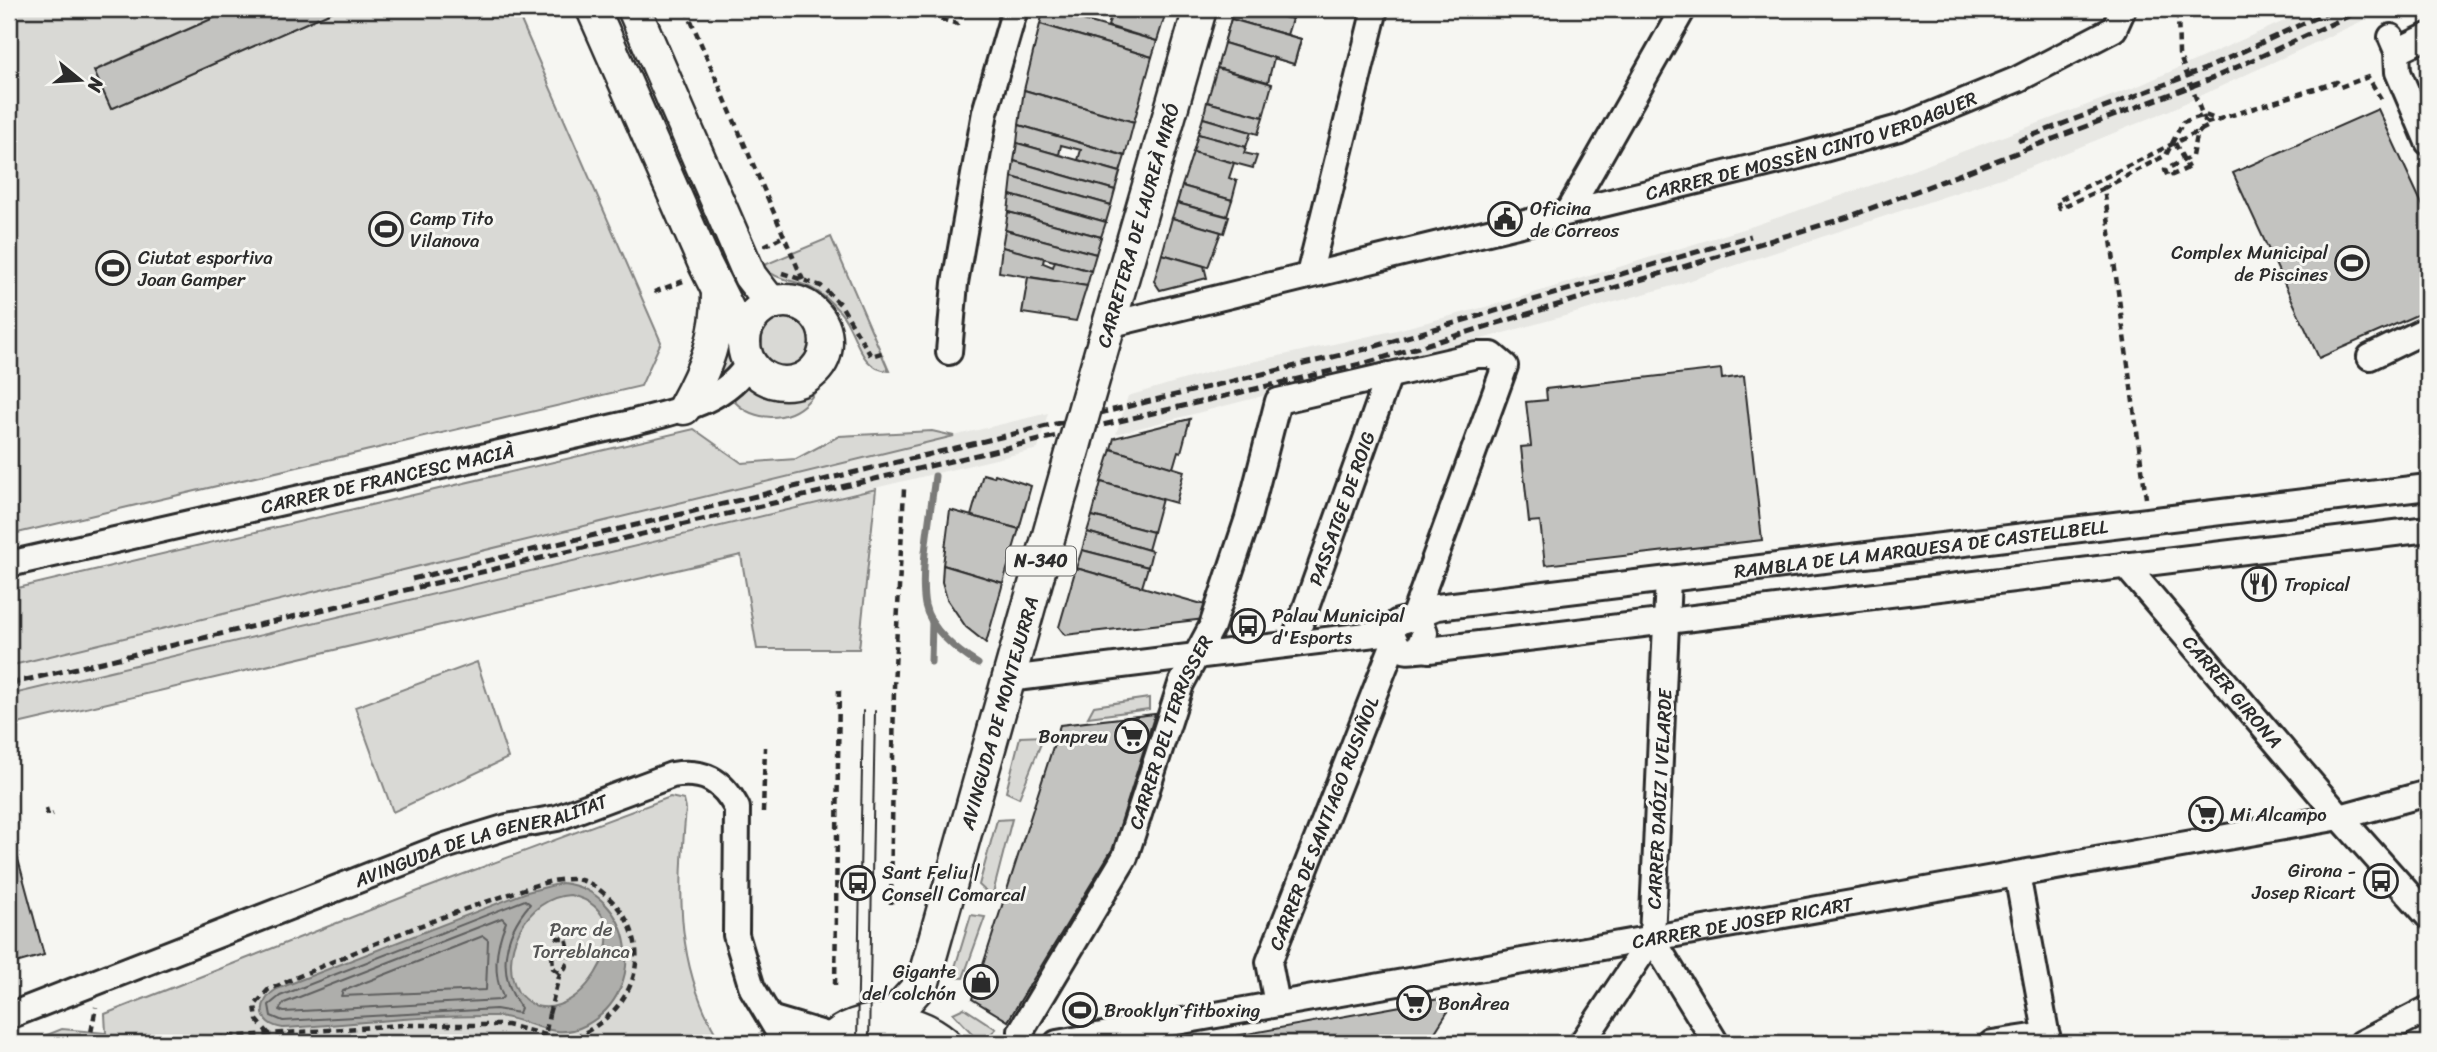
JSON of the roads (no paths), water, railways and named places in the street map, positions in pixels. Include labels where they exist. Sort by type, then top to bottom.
[{"type":"main road","points":[[593,9],[708,282],[746,352],[769,381],[797,382],[819,366],[825,353],[824,328],[810,309],[787,300],[771,303],[749,321],[746,352]]},
{"type":"main road","points":[[634,9],[750,276],[771,303]]},
{"type":"main road","name":"CARRETERA DE LAUREÀ MIRÓ","points":[[1074,443],[1200,9]]},
{"type":"main road","points":[[684,408],[706,366],[714,342],[708,282]]},
{"type":"main road","name":"AVINGUDA DE MONTEJURRA","points":[[888,1021],[923,982],[1074,443]]},
{"type":"main road","points":[[923,982],[944,1042]]},
{"type":"main road","points":[[831,1040],[849,1027],[888,1021],[909,1024],[944,1042]]},
{"type":"street","points":[[948,352],[955,283],[985,112],[1015,9]]},
{"type":"street","points":[[1309,275],[1375,9]]},
{"type":"street","points":[[1569,210],[1683,9]]},
{"type":"street","name":"CARRER DE MOSSÈN CINTO VERDAGUER","points":[[1108,325],[1798,156],[1899,128],[2018,79],[2114,29],[2123,9]]},
{"type":"street","points":[[2428,36],[2394,44],[2398,72],[2428,142]]},
{"type":"street","points":[[2370,357],[2428,329]]},
{"type":"street","name":"CARRER DE FRANCESC MACIÀ","points":[[9,564],[627,424],[684,408],[730,389],[746,352]]},
{"type":"street","points":[[1389,375],[1476,355],[1492,355],[1505,366],[1416,620],[1425,633],[1418,648]]},
{"type":"street","name":"CARRER DEL TERRISSER","points":[[1024,1043],[1021,1031],[1125,858],[1181,684],[1212,626],[1240,542],[1278,401],[1389,375]]},
{"type":"street","name":"PASSATGE DE ROIG","points":[[1293,644],[1389,375]]},
{"type":"street","name":"RAMBLA DE LA MARQUESA DE CASTELLBELL","points":[[1393,638],[1398,622],[1416,620],[1437,607],[2428,487]]},
{"type":"street","name":"RAMBLA DE LA MARQUESA DE CASTELLBELL","points":[[1393,638],[1403,651],[1418,648],[1429,650],[2428,529]]},
{"type":"street","name":"CARRER GIRONA","points":[[2125,565],[2428,916]]},
{"type":"street","name":"CARRER DAÓIZ I VELARDE","points":[[1652,938],[1668,579]]},
{"type":"street","name":"RAMBLA DE LA MARQUESA DE CASTELLBELL","points":[[1008,679],[1293,644],[1393,638]]},
{"type":"street","name":"CARRER DE SANTIAGO RUSIÑOL","points":[[1278,1004],[1269,962],[1393,638]]},
{"type":"street","name":"AVINGUDA DE LA GENERALITAT","points":[[9,1016],[445,846],[507,827],[557,818],[664,778],[689,772],[707,775],[718,782],[729,792],[737,808],[734,916],[741,954],[785,1043]]},
{"type":"street","name":"CARRER DE JOSEP RICART","points":[[1057,1043],[2340,817],[2428,793]]},
{"type":"street","points":[[1992,1043],[2048,1039],[2017,874]]},
{"type":"street","points":[[1582,1043],[1652,938],[1716,1043]]},
{"type":"street","points":[[2362,1043],[2393,1036],[2428,1009]]},
{"type":"street","points":[[773,1019],[831,1040]]},
{"type":"water","points":[[562,883],[587,890],[606,904],[619,923],[625,945],[626,968],[620,990],[606,1010],[586,1025],[562,1031],[540,1028],[507,1017],[469,1016],[283,1028],[274,1026],[264,1018],[263,1006],[270,994],[277,989],[527,892]],"holes":[[[570,895],[596,907],[606,927],[605,950],[595,974],[579,993],[559,1005],[537,1006],[518,992],[512,977],[511,962],[520,930],[529,917],[540,906],[554,898]]]},
{"type":"waterway","points":[[935,476],[924,559],[925,605],[938,631],[978,664]]},
{"type":"waterway","points":[[931,662],[932,621]]},
{"type":"tram line","points":[[857,1043],[863,711]]},
{"type":"tram line","points":[[869,1043],[875,711]]},
{"type":"railway","points":[[2018,141],[2205,69],[2334,9]]},
{"type":"railway","points":[[9,684],[1369,362],[1848,217],[2213,78],[2364,9]]},
{"type":"railway","points":[[412,579],[1366,349],[1751,236]]},
{"type":"place","name":"Oficina de Correos","points":[[1505,219]]},
{"type":"place","name":"Camp Tito Vilanova","points":[[386,229]]},
{"type":"place","name":"Complex Municipal de Piscines","points":[[2352,263]]},
{"type":"place","name":"Ciutat esportiva Joan Gamper","points":[[113,268]]},
{"type":"place","name":"Tropical","points":[[2259,584]]},
{"type":"place","name":"Palau Municipal d'Esports","points":[[1248,626]]},
{"type":"place","name":"Bonpreu","points":[[1132,736]]},
{"type":"place","name":"Mi Alcampo","points":[[2206,814]]},
{"type":"place","name":"Girona - Josep Ricart","points":[[2381,881]]},
{"type":"place","name":"Sant Feliu | Consell Comarcal","points":[[858,883]]},
{"type":"place","name":"Gigante del colchón","points":[[981,982]]},
{"type":"place","name":"BonÀrea","points":[[1414,1003]]},
{"type":"place","name":"Brooklyn fitboxing","points":[[1080,1010]]},
{"type":"park label","name":"Parc de Torreblanca","points":[[581,940]]}]
